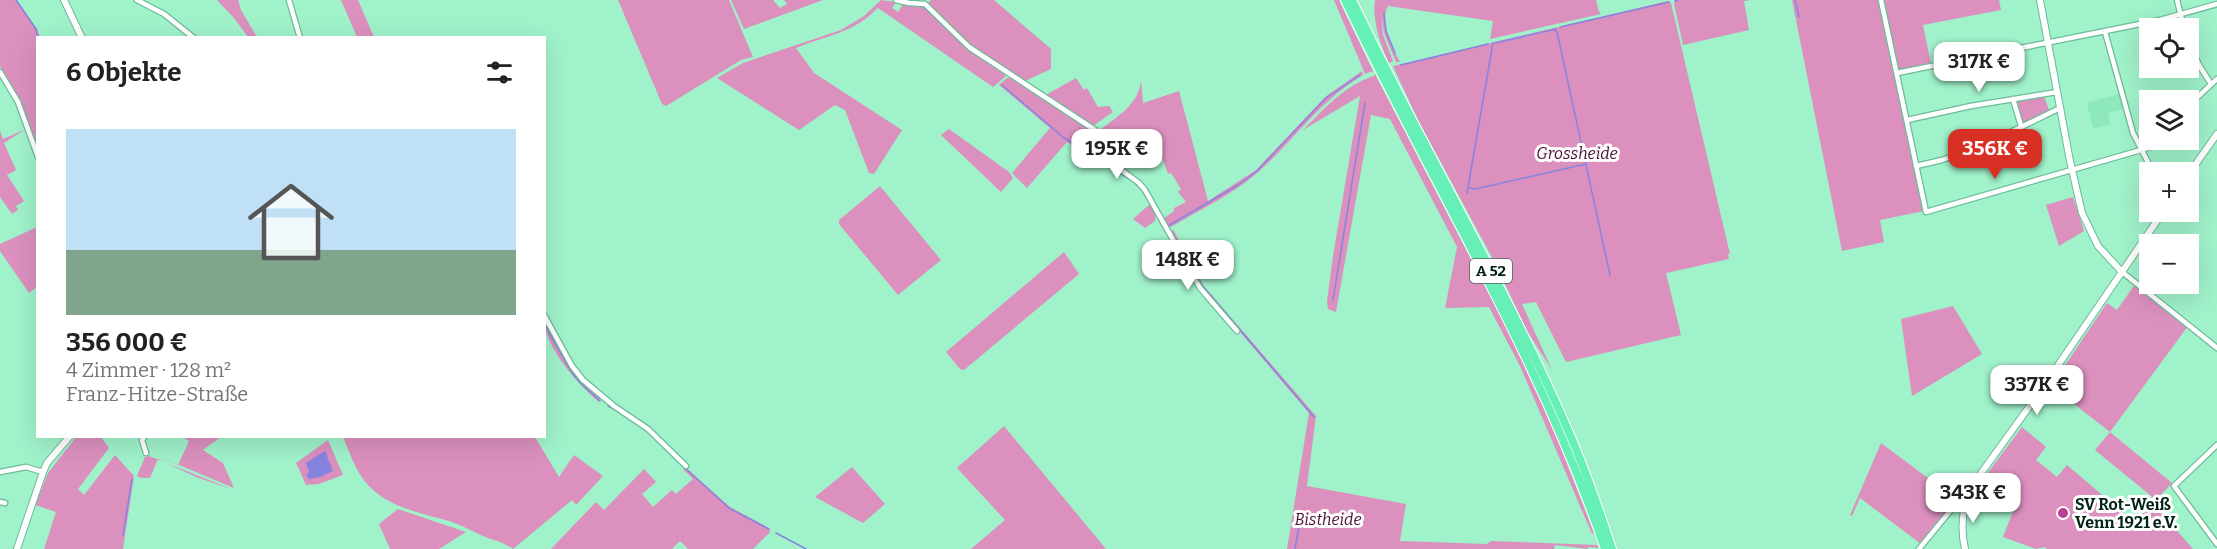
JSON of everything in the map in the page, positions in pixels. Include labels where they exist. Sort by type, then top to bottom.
[{"type":"highway","name":"A 52","points":[[1345,0],[1427,164],[1503,308],[1546,398],[1588,498],[1605,549]]},
{"type":"highway","name":"A 52","points":[[1352,0],[1547,383],[1573,443],[1612,549]]},
{"type":"street","points":[[64,0],[81,36]]},
{"type":"street","points":[[137,0],[164,14],[192,36]]},
{"type":"street","points":[[289,0],[299,36]]},
{"type":"street","points":[[896,0],[925,4],[969,47],[1095,130],[1112,163],[1139,183],[1200,288],[1237,331]]},
{"type":"street","points":[[1881,0],[1926,212],[2141,150],[2148,162]]},
{"type":"street","points":[[2040,0],[2072,170],[2082,213],[2089,230],[2098,246],[2121,271],[2217,348]]},
{"type":"street","points":[[2177,0],[2180,16]]},
{"type":"street","points":[[1897,73],[2180,16],[2217,4]]},
{"type":"street","points":[[2104,32],[2133,134],[2139,146]]},
{"type":"street","points":[[2199,65],[2211,84]]},
{"type":"street","points":[[0,72],[18,102],[36,152]]},
{"type":"street","points":[[2199,95],[2217,79]]},
{"type":"street","points":[[1907,120],[1971,106],[2057,92]]},
{"type":"street","points":[[2013,99],[2021,126]]},
{"type":"street","points":[[1916,166],[1982,146],[2060,108]]},
{"type":"street","points":[[2197,162],[2217,134]]},
{"type":"street","points":[[1965,549],[1961,522],[1966,499],[1977,476],[2037,396],[2156,222]]},
{"type":"street","points":[[546,319],[572,366],[583,380],[614,406],[648,429],[686,466]]},
{"type":"street","points":[[17,549],[47,463],[68,438]]},
{"type":"street","points":[[143,438],[146,453]]},
{"type":"street","points":[[2211,549],[2217,544],[2174,486],[2217,445]]},
{"type":"street","points":[[0,472],[26,467],[43,472]]},
{"type":"street","points":[[1919,549],[1960,499],[1966,499]]},
{"type":"shaded area","points":[[2119,94],[2123,109],[2108,113],[2110,125],[2093,129],[2087,103]]},
{"type":"shaded area","points":[[325,451],[333,471],[309,479],[306,475],[309,472],[306,463]]},
{"type":"green space","points":[[0,0],[17,0],[40,36],[36,36],[36,142],[34,143],[24,110],[0,66]]},
{"type":"green space","points":[[217,0],[238,0],[241,10],[256,36],[247,36]]},
{"type":"green space","points":[[341,0],[358,0],[374,36],[357,36]]},
{"type":"green space","points":[[618,0],[729,0],[753,57],[741,60],[666,106],[662,104]]},
{"type":"green space","points":[[731,0],[773,0],[780,8],[787,4],[784,0],[823,0],[744,29]]},
{"type":"green space","points":[[881,0],[896,2],[892,8],[898,12],[903,4],[925,6],[968,49],[1005,77],[993,87],[878,8],[849,29],[796,48],[814,73],[902,130],[874,174],[869,173],[845,110],[835,105],[799,130],[717,78],[743,63],[841,30],[864,16]]},
{"type":"green space","points":[[931,0],[994,0],[1051,49],[1051,69],[1023,82],[1044,96],[1076,78],[1084,90],[1087,88],[1098,107],[1109,106],[1113,112],[1093,126],[1022,83],[971,46],[928,3]]},
{"type":"green space","points":[[1334,0],[1339,0],[1373,71],[1365,74]]},
{"type":"green space","points":[[1375,0],[1596,0],[1601,14],[1490,39],[1493,21],[1388,6],[1386,27],[1390,42],[1400,62],[1396,62],[1384,33],[1381,11],[1383,35],[1393,61],[1389,63],[1378,32]]},
{"type":"green space","points":[[1675,0],[1751,0],[1744,1],[1749,30],[1683,45]]},
{"type":"green space","points":[[1792,0],[1999,0],[2001,10],[1923,25],[1931,63],[1894,71],[1924,211],[1880,220],[1884,242],[1842,251]]},
{"type":"green space","name":"Grossheide","points":[[1668,1],[1671,3],[1730,254],[1728,254],[1729,259],[1666,273],[1681,335],[1566,362],[1536,302],[1522,304],[1552,370],[1527,331],[1495,263],[1418,120],[1393,66]]},
{"type":"green space","points":[[1362,71],[1363,75],[1320,109],[1257,173],[1226,195],[1171,227],[1167,226],[1163,219],[1174,211],[1174,208],[1186,202],[1178,192],[1181,189],[1171,173],[1168,174],[1160,152],[1153,167],[1157,154],[1150,144],[1142,143],[1126,134],[1123,137],[1120,133],[1115,140],[1112,138],[1110,140],[1115,144],[1109,153],[1099,133],[1132,103],[1141,80],[1143,103],[1179,91],[1208,201],[1256,170],[1325,97]]},
{"type":"green space","points":[[1375,74],[1513,340],[1550,420],[1594,533],[1592,534],[1520,366],[1489,307],[1445,308],[1457,247],[1390,119],[1371,115],[1336,312],[1328,309],[1333,256],[1360,96],[1303,130],[1344,92]]},
{"type":"green space","points":[[1007,78],[1011,78],[1090,130],[1103,151],[1099,158],[1126,176],[1144,193],[1155,212],[1155,221],[1145,228],[1133,219],[1150,204],[1143,193],[1124,175],[1067,142],[1027,188],[1012,173],[1050,128],[999,85]]},
{"type":"green space","points":[[2044,96],[2049,110],[2023,124],[2016,101]]},
{"type":"green space","points":[[949,129],[1009,172],[1013,178],[1001,192],[941,135]]},
{"type":"green space","points":[[24,130],[4,143],[16,170],[7,175],[24,201],[16,206],[18,210],[12,214],[0,197],[0,131],[3,139]]},
{"type":"green space","points":[[880,186],[941,260],[898,295],[839,224],[839,220]]},
{"type":"green space","points":[[2073,197],[2084,231],[2059,246],[2046,205]]},
{"type":"green space","points":[[36,227],[36,288],[29,293],[0,251],[0,244]]},
{"type":"green space","name":"Bistheide","points":[[1173,229],[1203,285],[1316,416],[1307,486],[1406,504],[1400,541],[1487,544],[1491,541],[1597,545],[1599,548],[1555,545],[1554,549],[1287,549],[1309,413],[1201,286],[1171,234]]},
{"type":"green space","points":[[1064,252],[1079,274],[964,370],[960,369],[946,352]]},
{"type":"green space","points":[[2136,283],[2139,285],[2139,294],[2149,294],[2188,326],[2110,432],[2051,386],[2107,303],[2117,310]]},
{"type":"green space","points":[[1953,306],[1982,354],[1912,396],[1901,319]]},
{"type":"green space","points":[[546,324],[568,362],[600,398],[599,402],[564,365],[550,342]]},
{"type":"green space","points":[[1004,426],[1106,549],[971,549],[1005,520],[957,468]]},
{"type":"green space","points":[[2022,427],[2046,447],[2036,460],[2057,477],[2067,465],[2134,522],[2153,503],[2193,549],[2047,549],[2044,547],[2036,549],[2003,537],[2014,509],[1975,490]]},
{"type":"green space","points":[[2110,432],[2172,483],[2156,500],[2095,450]]},
{"type":"green space","points":[[75,438],[102,438],[109,448],[78,489],[84,495],[115,455],[134,476],[123,549],[44,549],[56,512],[35,505],[48,473]]},
{"type":"green space","points":[[184,438],[220,438],[203,450],[223,463],[234,488],[178,465],[189,441]]},
{"type":"green space","points":[[343,438],[536,438],[559,477],[574,455],[603,476],[576,505],[572,500],[513,549],[454,523],[391,502],[371,488],[363,479]]},
{"type":"green space","points":[[328,440],[343,475],[319,484],[306,485],[296,463]]},
{"type":"green space","points":[[1881,443],[1956,499],[1921,544],[1860,498],[1852,516],[1850,515]]},
{"type":"green space","points":[[149,456],[158,460],[150,478],[141,478],[137,476],[145,457]]},
{"type":"green space","points":[[166,463],[234,490],[196,477]]},
{"type":"green space","points":[[685,467],[730,507],[769,528],[770,532],[753,549],[688,549],[680,541],[672,549],[551,549],[596,502],[604,510],[644,469],[656,482],[642,494],[653,507],[672,490],[676,494],[693,479],[683,469]]},
{"type":"green space","points":[[852,467],[885,504],[863,523],[815,497]]},
{"type":"green space","points":[[398,509],[466,532],[439,549],[390,549],[379,524]]},
{"type":"waterway","points":[[16,0],[36,29],[38,36]]},
{"type":"waterway","points":[[1795,0],[1799,17]]},
{"type":"waterway","points":[[1560,27],[1669,2]]},
{"type":"waterway","points":[[1384,13],[1386,31],[1395,53]]},
{"type":"waterway","points":[[1553,29],[1557,32],[1610,275]]},
{"type":"waterway","points":[[1495,43],[1556,29]]},
{"type":"waterway","points":[[1467,193],[1493,43]]},
{"type":"waterway","points":[[1401,65],[1488,44]]},
{"type":"waterway","points":[[1168,226],[1238,185],[1257,171],[1326,98],[1360,75]]},
{"type":"waterway","points":[[1002,85],[1063,137],[1129,179]]},
{"type":"waterway","points":[[1333,300],[1365,103]]},
{"type":"waterway","points":[[1470,188],[1475,189],[1586,164]]},
{"type":"waterway","points":[[1148,200],[1156,215]]},
{"type":"waterway","points":[[1172,233],[1202,285],[1314,417]]},
{"type":"waterway","points":[[546,328],[572,373],[600,401]]},
{"type":"waterway","points":[[685,468],[729,508],[769,529]]},
{"type":"waterway","points":[[123,535],[132,479]]},
{"type":"waterway","points":[[1295,549],[1299,527]]},
{"type":"waterway","points":[[776,533],[806,549]]},
{"type":"place","name":"SV Rot-Weiß Venn 1921 e.V.","points":[[2063,513]]}]
